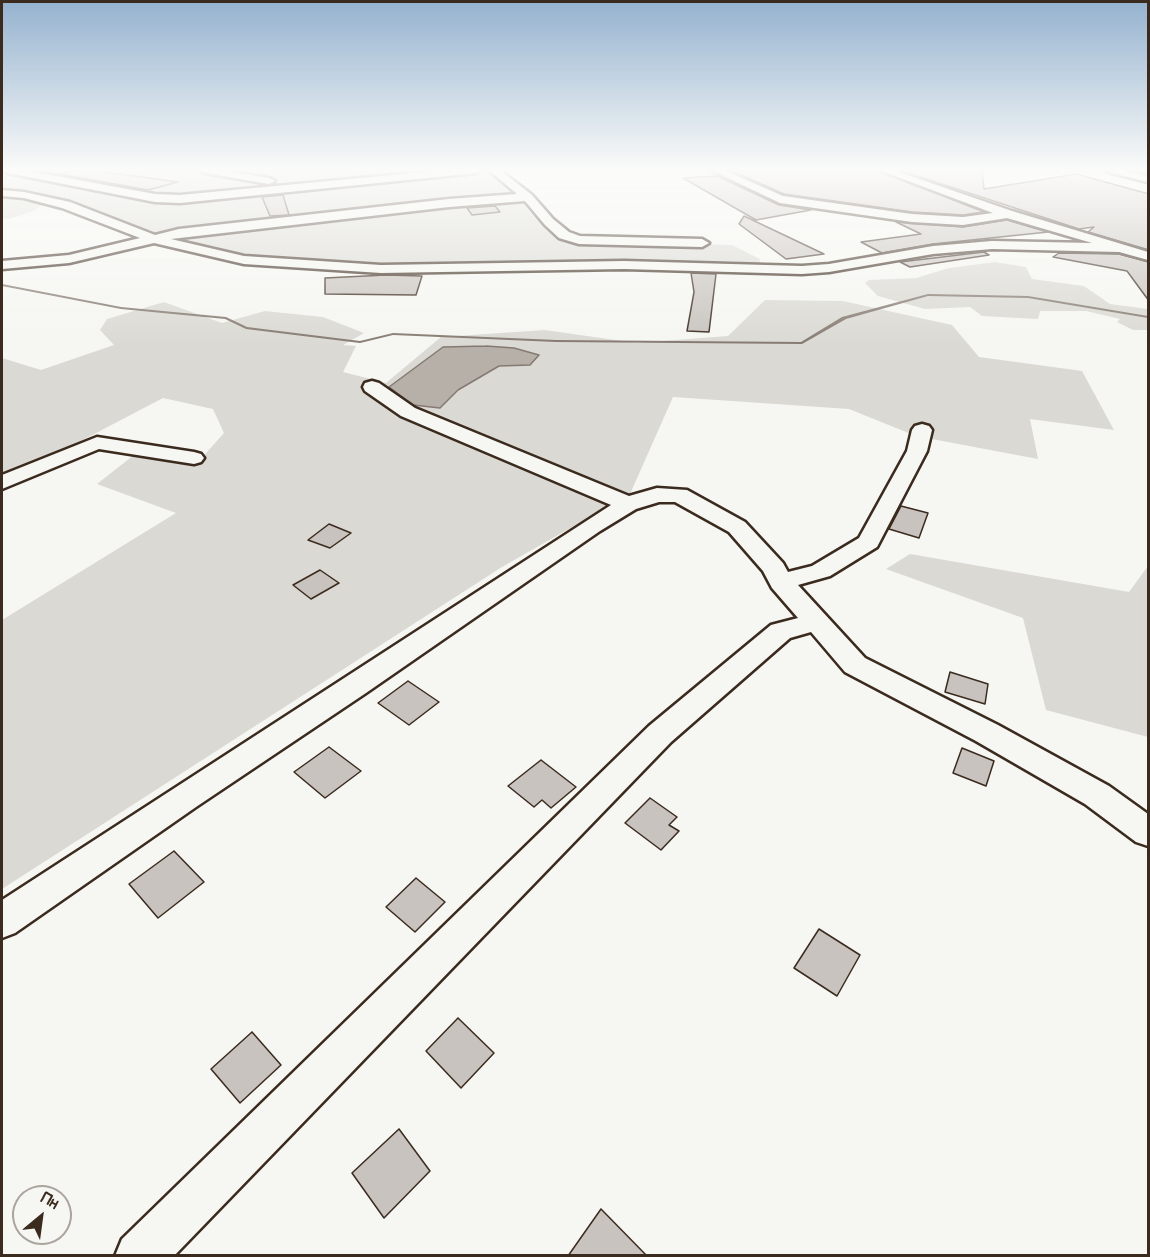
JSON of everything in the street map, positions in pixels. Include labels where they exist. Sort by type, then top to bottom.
[{"type":"street","points":[[123,229],[154,239],[244,260],[381,269],[624,265],[802,270],[892,259],[933,250],[992,246],[1117,248]]},
{"type":"street","points":[[127,229],[154,239]]},
{"type":"street","points":[[2,265],[69,259],[154,239],[220,229]]},
{"type":"street","points":[[557,229],[564,235],[579,240],[702,243]]},
{"type":"street","points":[[1055,229],[1149,256]]},
{"type":"street","points":[[372,387],[408,412],[628,504]]},
{"type":"street","points":[[781,582],[821,571],[869,542],[917,451],[922,430]]},
{"type":"street","points":[[2,483],[97,443],[194,458]]},
{"type":"street","points":[[2,921],[592,526],[628,504],[657,495],[679,495],[737,527],[774,568],[781,582],[855,665],[997,738],[1096,795],[1149,832]]},
{"type":"street","points":[[139,1256],[660,734],[781,631],[816,622]]},
{"type":"shaded area","points":[[123,229],[560,229],[579,240],[732,245],[760,259],[759,270],[624,265],[381,269],[281,264],[154,239]]},
{"type":"shaded area","points":[[995,262],[1026,267],[1032,279],[1084,286],[1110,304],[1148,309],[1148,330],[1133,330],[1117,322],[1120,319],[1086,311],[1040,311],[1038,319],[982,316],[970,307],[925,309],[878,296],[865,283],[869,280],[916,278],[949,268]]},
{"type":"shaded area","points":[[765,300],[843,301],[952,325],[979,357],[1082,371],[1114,430],[1030,419],[1038,459],[916,436],[849,409],[673,397],[630,494],[502,567],[2,889],[2,620],[176,513],[97,484],[134,455],[146,458],[199,461],[224,433],[213,409],[163,398],[77,443],[2,475],[2,358],[41,370],[114,345],[100,330],[107,319],[164,302],[222,323],[265,311],[323,317],[364,333],[343,345],[356,346],[343,372],[386,383],[441,337],[545,330],[636,343],[728,336]],"holes":[[[486,346],[530,365],[499,366],[458,390],[440,408],[389,387]]]},
{"type":"shaded area","points":[[443,347],[514,348],[539,355],[530,365],[499,366],[458,390],[440,408],[413,405],[389,387]]},
{"type":"shaded area","points":[[910,554],[1129,592],[1148,566],[1148,737],[1046,710],[1023,618],[886,569]]},
{"type":"building","points":[[745,229],[771,229],[824,254],[786,259]]},
{"type":"building","points":[[910,229],[1037,229],[1048,232],[933,244],[882,253],[861,242],[921,234]]},
{"type":"building","points":[[1092,229],[1149,229],[1149,250],[1088,232]]},
{"type":"building","points":[[984,252],[989,255],[910,267],[900,262]]},
{"type":"building","points":[[1059,253],[1119,254],[1149,262],[1149,301],[1127,271],[1053,257]]},
{"type":"building","points":[[691,273],[716,274],[709,332],[687,331],[694,292]]},
{"type":"building","points":[[422,276],[416,295],[325,294],[325,278]]},
{"type":"building","points":[[901,506],[928,513],[919,538],[889,529]]},
{"type":"building","points":[[329,524],[351,533],[330,548],[308,540]]},
{"type":"building","points":[[320,570],[339,583],[311,599],[293,585]]},
{"type":"building","points":[[950,672],[988,684],[985,704],[945,692]]},
{"type":"building","points":[[408,681],[439,702],[409,725],[378,703]]},
{"type":"building","points":[[329,747],[361,771],[325,798],[294,772]]},
{"type":"building","points":[[962,748],[994,761],[986,786],[953,773]]},
{"type":"building","points":[[541,760],[576,787],[551,808],[542,800],[534,807],[508,786]]},
{"type":"building","points":[[650,798],[677,817],[669,825],[679,831],[661,850],[625,823]]},
{"type":"building","points":[[174,851],[204,882],[158,918],[129,884]]},
{"type":"building","points":[[416,878],[445,902],[415,932],[386,907]]},
{"type":"building","points":[[819,929],[860,955],[837,996],[794,968]]},
{"type":"building","points":[[458,1018],[494,1053],[461,1088],[426,1051]]},
{"type":"building","points":[[252,1032],[281,1065],[240,1103],[211,1069]]},
{"type":"building","points":[[399,1129],[430,1171],[384,1218],[352,1173]]},
{"type":"building","points":[[601,1209],[647,1256],[568,1256]]},
{"type":"waterway","points":[[2,285],[121,308],[226,318],[246,328],[360,342],[393,334],[556,341],[802,343],[844,318],[928,295],[1028,297],[1148,317]]}]
